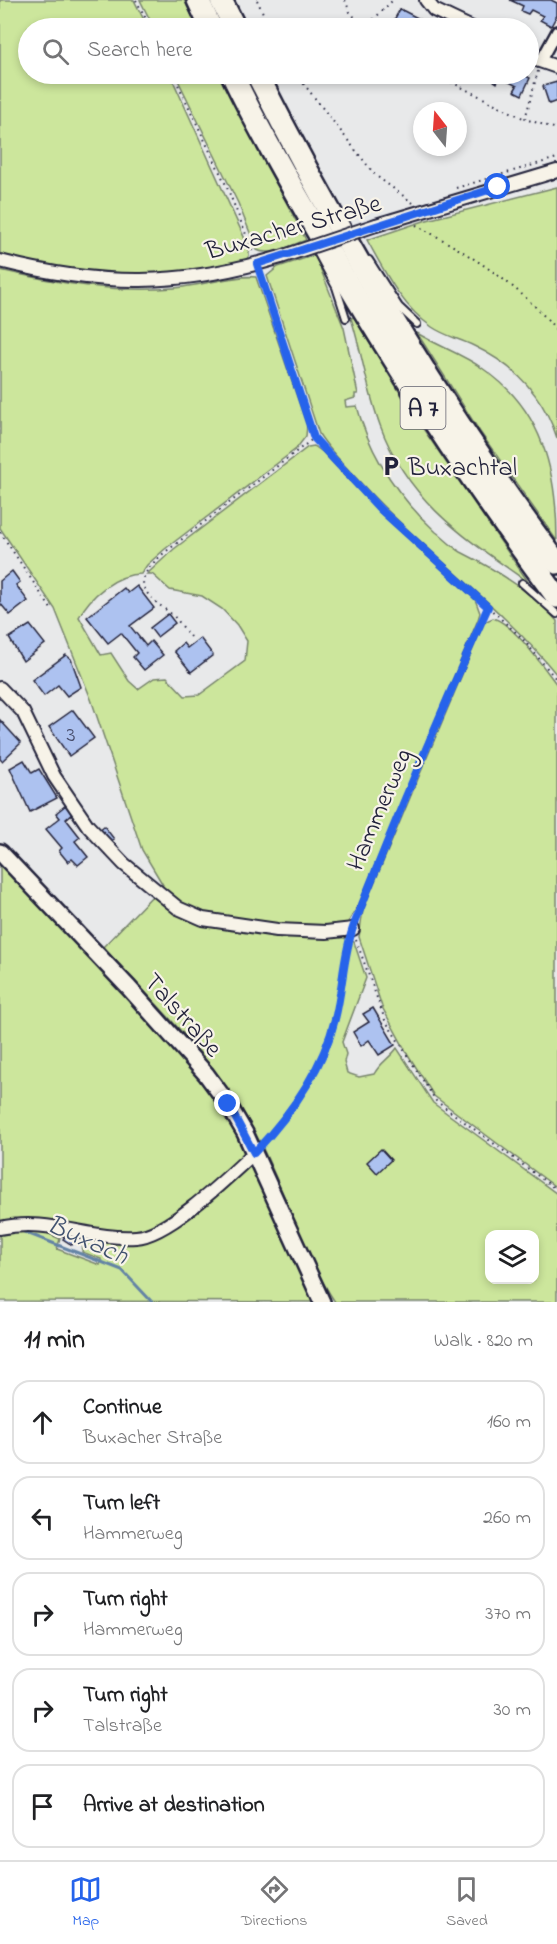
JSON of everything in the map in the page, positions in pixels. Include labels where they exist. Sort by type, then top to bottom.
[{"type":"highway","points":[[198,0],[206,18]]},
{"type":"highway","points":[[221,0],[230,18]]},
{"type":"highway","name":"A 7","points":[[237,84],[284,174],[384,347],[443,438],[557,597]]},
{"type":"highway","name":"A 7","points":[[262,84],[349,243],[402,334],[466,433],[557,563]]},
{"type":"street","points":[[426,0],[434,10],[451,18]]},
{"type":"street","points":[[557,31],[540,62],[557,66]]},
{"type":"street","name":"Buxacher Straße","points":[[0,261],[93,279],[130,281],[214,275],[281,257],[376,225],[557,171]]},
{"type":"street","points":[[0,688],[23,712],[54,776],[88,826],[124,864],[178,908],[203,919],[242,926],[326,933],[353,929]]},
{"type":"street","name":"Talstraße","points":[[0,852],[129,988],[206,1074],[236,1117],[322,1302]]},
{"type":"street","points":[[0,1228],[15,1224],[49,1224],[126,1237],[146,1235],[169,1224],[254,1153]]},
{"type":"lane","points":[[304,208],[310,237],[336,287],[346,318]]},
{"type":"lane","points":[[349,243],[370,261],[399,307],[417,324]]},
{"type":"lane","points":[[522,583],[557,614]]},
{"type":"path","points":[[136,0],[146,18]]},
{"type":"path","points":[[257,0],[265,18]]},
{"type":"path","points":[[345,0],[356,18]]},
{"type":"path","points":[[375,18],[393,0]]},
{"type":"path","points":[[178,84],[226,185],[257,264],[314,438],[380,509],[522,638],[557,680]]},
{"type":"path","points":[[303,84],[375,175],[413,203]]},
{"type":"path","points":[[455,84],[525,119],[557,129]]},
{"type":"path","points":[[525,119],[534,84]]},
{"type":"path","points":[[410,222],[472,257],[519,294],[557,331]]},
{"type":"path","points":[[190,638],[169,612],[150,600],[143,588],[145,573],[164,553],[314,438]]},
{"type":"path","points":[[0,532],[51,609]]},
{"type":"path","name":"Hammerweg","points":[[254,1153],[309,1082],[328,1045],[353,929],[488,607]]},
{"type":"path","points":[[353,929],[385,1020],[432,1096],[449,1113],[557,1190]]},
{"type":"green space","points":[[0,0],[134,0],[143,18],[18,18],[18,84],[175,84],[249,248],[249,256],[245,261],[209,270],[148,276],[72,271],[0,256]]},
{"type":"green space","points":[[140,0],[184,0],[193,18],[149,18]]},
{"type":"green space","points":[[180,84],[224,84],[306,240],[275,251],[257,250],[238,203]]},
{"type":"green space","points":[[557,187],[557,438],[544,408],[514,372],[488,354],[437,330],[411,309],[395,288],[367,240],[427,220]]},
{"type":"green space","points":[[315,255],[344,328],[358,394],[355,394],[355,398],[345,401],[346,407],[357,406],[369,442],[387,475],[422,519],[458,550],[524,590],[557,621],[557,675],[513,626],[370,493],[319,434],[267,276],[278,267]]},
{"type":"green space","points":[[0,270],[65,283],[130,289],[174,288],[238,277],[256,277],[307,425],[306,436],[296,449],[165,549],[147,565],[141,574],[113,582],[97,594],[84,609],[79,617],[101,655],[111,653],[129,681],[138,689],[154,678],[167,677],[185,696],[199,695],[245,661],[247,641],[237,625],[222,609],[202,596],[170,590],[152,574],[147,574],[174,549],[308,447],[314,446],[323,452],[382,514],[475,599],[480,613],[478,620],[359,905],[347,924],[313,930],[203,917],[159,889],[163,885],[142,850],[91,699],[55,609],[0,528]]},
{"type":"green space","points":[[354,317],[413,414],[529,583],[461,534],[441,516],[406,476],[392,452],[375,412],[351,318]]},
{"type":"green space","points":[[417,333],[466,358],[503,384],[533,423],[542,444],[554,491],[557,541],[480,432]]},
{"type":"green space","points":[[493,618],[510,628],[519,637],[557,685],[557,1188],[434,1096],[382,1007],[359,937],[363,909],[484,622]]},
{"type":"green space","points":[[0,859],[206,1082],[227,1112],[246,1150],[244,1157],[222,1176],[171,1218],[150,1230],[126,1233],[43,1219],[23,1222],[60,1239],[57,1249],[100,1265],[101,1259],[82,1252],[84,1237],[87,1235],[133,1242],[162,1233],[193,1213],[245,1168],[254,1165],[318,1302],[0,1301]]},
{"type":"green space","points":[[156,892],[182,912],[337,935],[354,942],[366,978],[342,1042],[346,1054],[344,1062],[347,1073],[359,1077],[374,1074],[397,1048],[433,1103],[557,1194],[557,1302],[335,1302],[312,1260],[251,1125],[219,1077],[182,1032],[103,947]]},
{"type":"building","points":[[510,0],[551,0],[557,3],[557,15],[551,26],[540,20],[543,16],[531,10],[528,14],[521,11],[523,6]]},
{"type":"building","points":[[400,9],[418,18],[395,18]]},
{"type":"building","points":[[557,82],[557,101],[549,104],[543,86]]},
{"type":"building","points":[[513,84],[527,84],[522,95],[514,91],[517,86]]},
{"type":"building","points":[[12,571],[20,582],[16,585],[28,601],[10,615],[0,603],[0,581]]},
{"type":"building","points":[[137,586],[154,608],[130,626],[146,646],[151,641],[163,655],[144,670],[133,657],[137,653],[121,633],[108,643],[87,617],[124,588],[128,593]]},
{"type":"building","points":[[168,614],[175,623],[157,637],[150,628]]},
{"type":"building","points":[[30,625],[45,644],[23,661],[9,638]]},
{"type":"building","points":[[200,638],[213,655],[191,672],[174,651],[183,643],[187,648]]},
{"type":"building","points":[[66,655],[71,659],[81,687],[67,696],[58,685],[44,696],[32,680]]},
{"type":"building","points":[[73,710],[94,738],[69,756],[49,727]]},
{"type":"building","points":[[0,720],[21,743],[2,761],[0,759]]},
{"type":"building","points":[[24,760],[32,773],[39,769],[57,798],[30,812],[10,768]]},
{"type":"building","points":[[66,805],[73,813],[66,819],[80,837],[75,841],[88,857],[78,865],[72,859],[68,862],[59,851],[62,848],[46,829],[60,818],[56,813]]},
{"type":"building","points":[[104,826],[114,839],[108,843],[98,831]]},
{"type":"building","points":[[373,1008],[395,1045],[379,1055],[369,1040],[361,1046],[353,1032],[369,1022],[363,1014]]},
{"type":"building","points":[[381,1149],[391,1160],[377,1173],[367,1162]]},
{"type":"building","points":[[68,1232],[76,1238],[72,1245],[63,1239]]},
{"type":"waterway","name":"Buxach","points":[[19,1230],[122,1270],[152,1302]]},
{"type":"place","name":"Buxachtal","points":[[391,466]]},
{"type":"route","points":[[228,1104],[254,1153],[275,1130],[309,1082],[318,1065],[328,1045],[336,1018],[353,929],[448,697],[488,607],[380,509],[314,438],[257,264],[498,187]]}]
